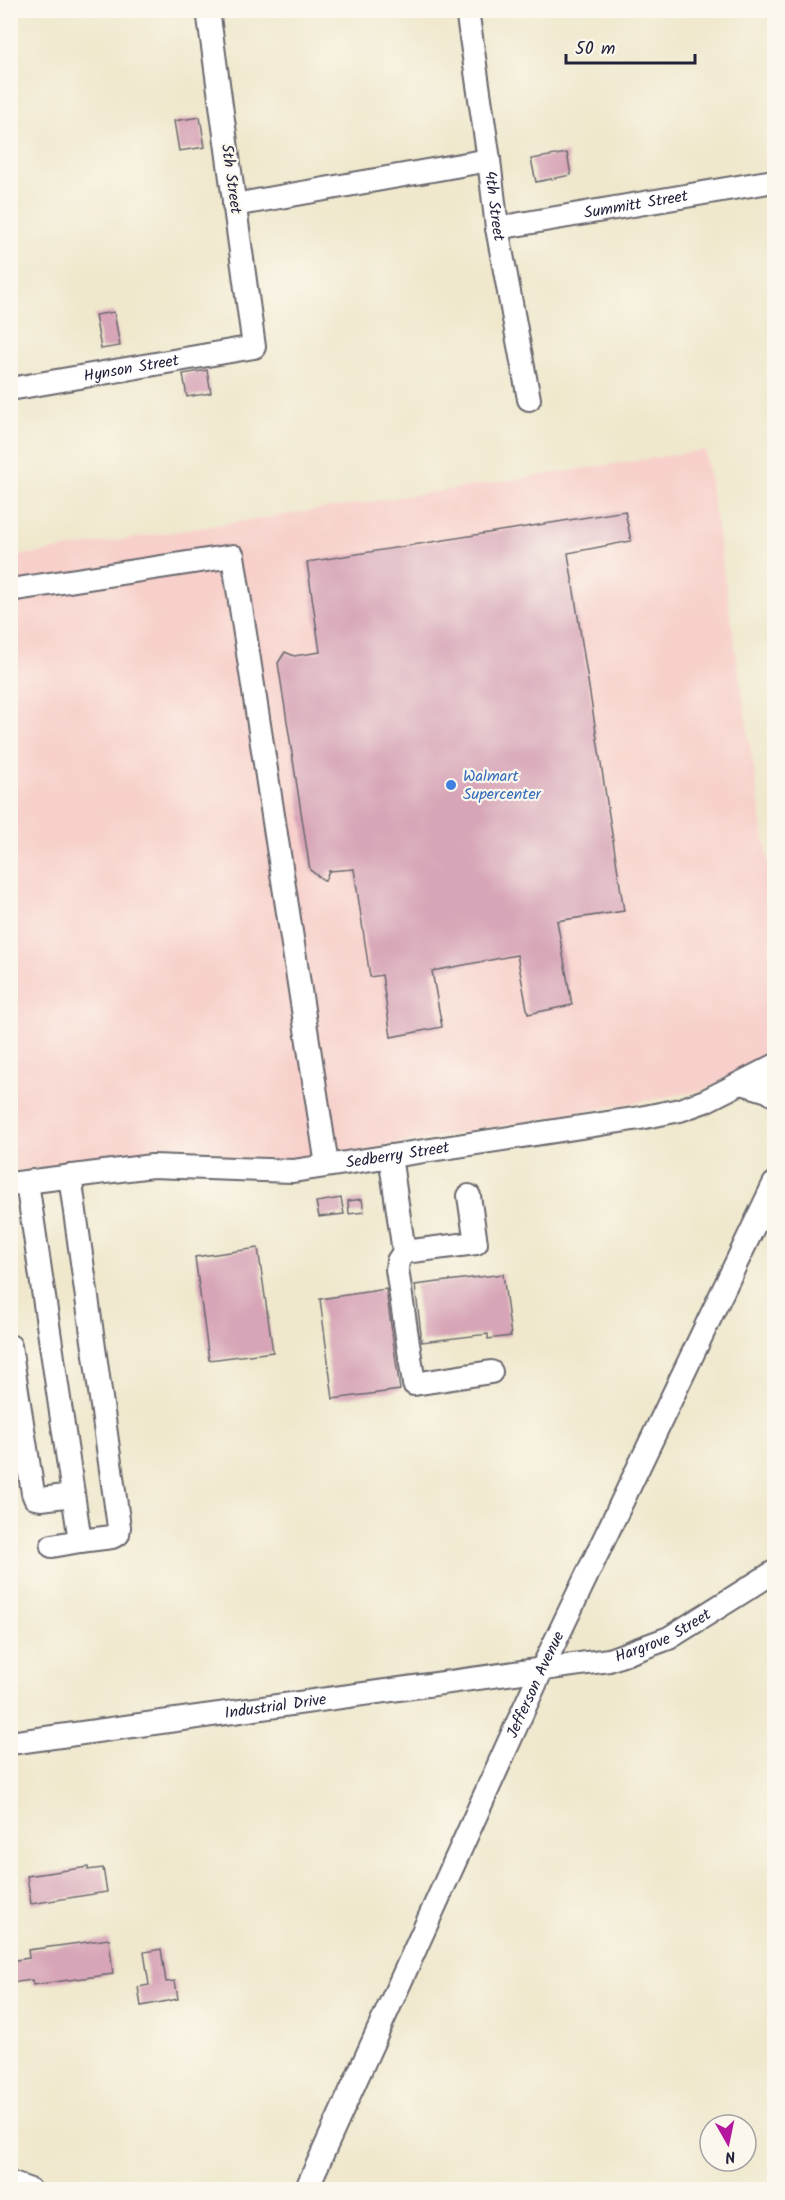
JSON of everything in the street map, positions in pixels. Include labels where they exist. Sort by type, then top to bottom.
[{"type":"street","name":"5th Street","points":[[208,10],[254,347]]},
{"type":"street","name":"4th Street","points":[[467,10],[497,228],[530,399]]},
{"type":"street","points":[[234,205],[489,160]]},
{"type":"street","name":"Summitt Street","points":[[497,228],[774,181]]},
{"type":"street","name":"Hynson Street","points":[[10,389],[254,347]]},
{"type":"street","points":[[10,590],[233,556],[327,1166]]},
{"type":"street","name":"Sedberry Street","points":[[19,1183],[152,1166],[275,1172],[661,1115],[705,1101],[774,1066]]},
{"type":"street","points":[[742,1083],[774,1095]]},
{"type":"street","points":[[390,1156],[404,1252],[398,1261],[397,1269],[414,1384],[491,1372]]},
{"type":"street","points":[[52,1546],[112,1537],[118,1534],[119,1527],[70,1176]]},
{"type":"street","points":[[19,1183],[80,1541]]},
{"type":"street","name":"Jefferson Avenue","points":[[306,2190],[542,1669],[774,1184]]},
{"type":"street","points":[[404,1252],[476,1243],[469,1196]]},
{"type":"street","points":[[10,1346],[35,1498],[73,1495]]},
{"type":"street","name":"Hargrove Street","points":[[542,1669],[609,1660],[669,1638],[774,1572]]},
{"type":"street","name":"Industrial Drive","points":[[10,1743],[542,1669]]},
{"type":"street","points":[[10,2183],[29,2189]]},
{"type":"shaded area","points":[[705,450],[774,901],[774,1053],[705,1090],[287,1164],[129,1159],[11,1171],[11,557]]},
{"type":"building","points":[[200,117],[205,147],[179,151],[174,121]]},
{"type":"building","points":[[567,153],[571,175],[536,182],[531,159]]},
{"type":"building","points":[[114,312],[120,346],[101,349],[95,315]]},
{"type":"building","points":[[207,370],[211,393],[187,397],[183,374]]},
{"type":"building","name":"Walmart Supercenter","points":[[625,511],[631,541],[568,553],[624,911],[557,921],[572,1005],[528,1014],[517,955],[432,971],[442,1027],[391,1037],[382,975],[370,977],[354,869],[329,871],[325,881],[310,870],[278,663],[285,652],[294,656],[320,652],[307,562]]},
{"type":"building","points":[[341,1198],[344,1214],[319,1217],[316,1202]]},
{"type":"building","points":[[362,1199],[364,1212],[349,1214],[348,1201]]},
{"type":"building","points":[[258,1248],[273,1352],[209,1360],[195,1257]]},
{"type":"building","points":[[503,1274],[511,1336],[488,1339],[488,1334],[422,1342],[415,1285]]},
{"type":"building","points":[[386,1289],[400,1390],[333,1399],[320,1299]]},
{"type":"building","points":[[88,1867],[88,1870],[103,1868],[107,1892],[31,1904],[27,1876]]},
{"type":"building","points":[[109,1939],[113,1974],[33,1985],[32,1980],[10,1983],[10,1961],[29,1958],[28,1950]]},
{"type":"building","points":[[161,1949],[166,1982],[175,1981],[178,1999],[141,2006],[138,1987],[149,1985],[144,1952]]},
{"type":"place","name":"Walmart Supercenter","points":[[451,785]]}]
